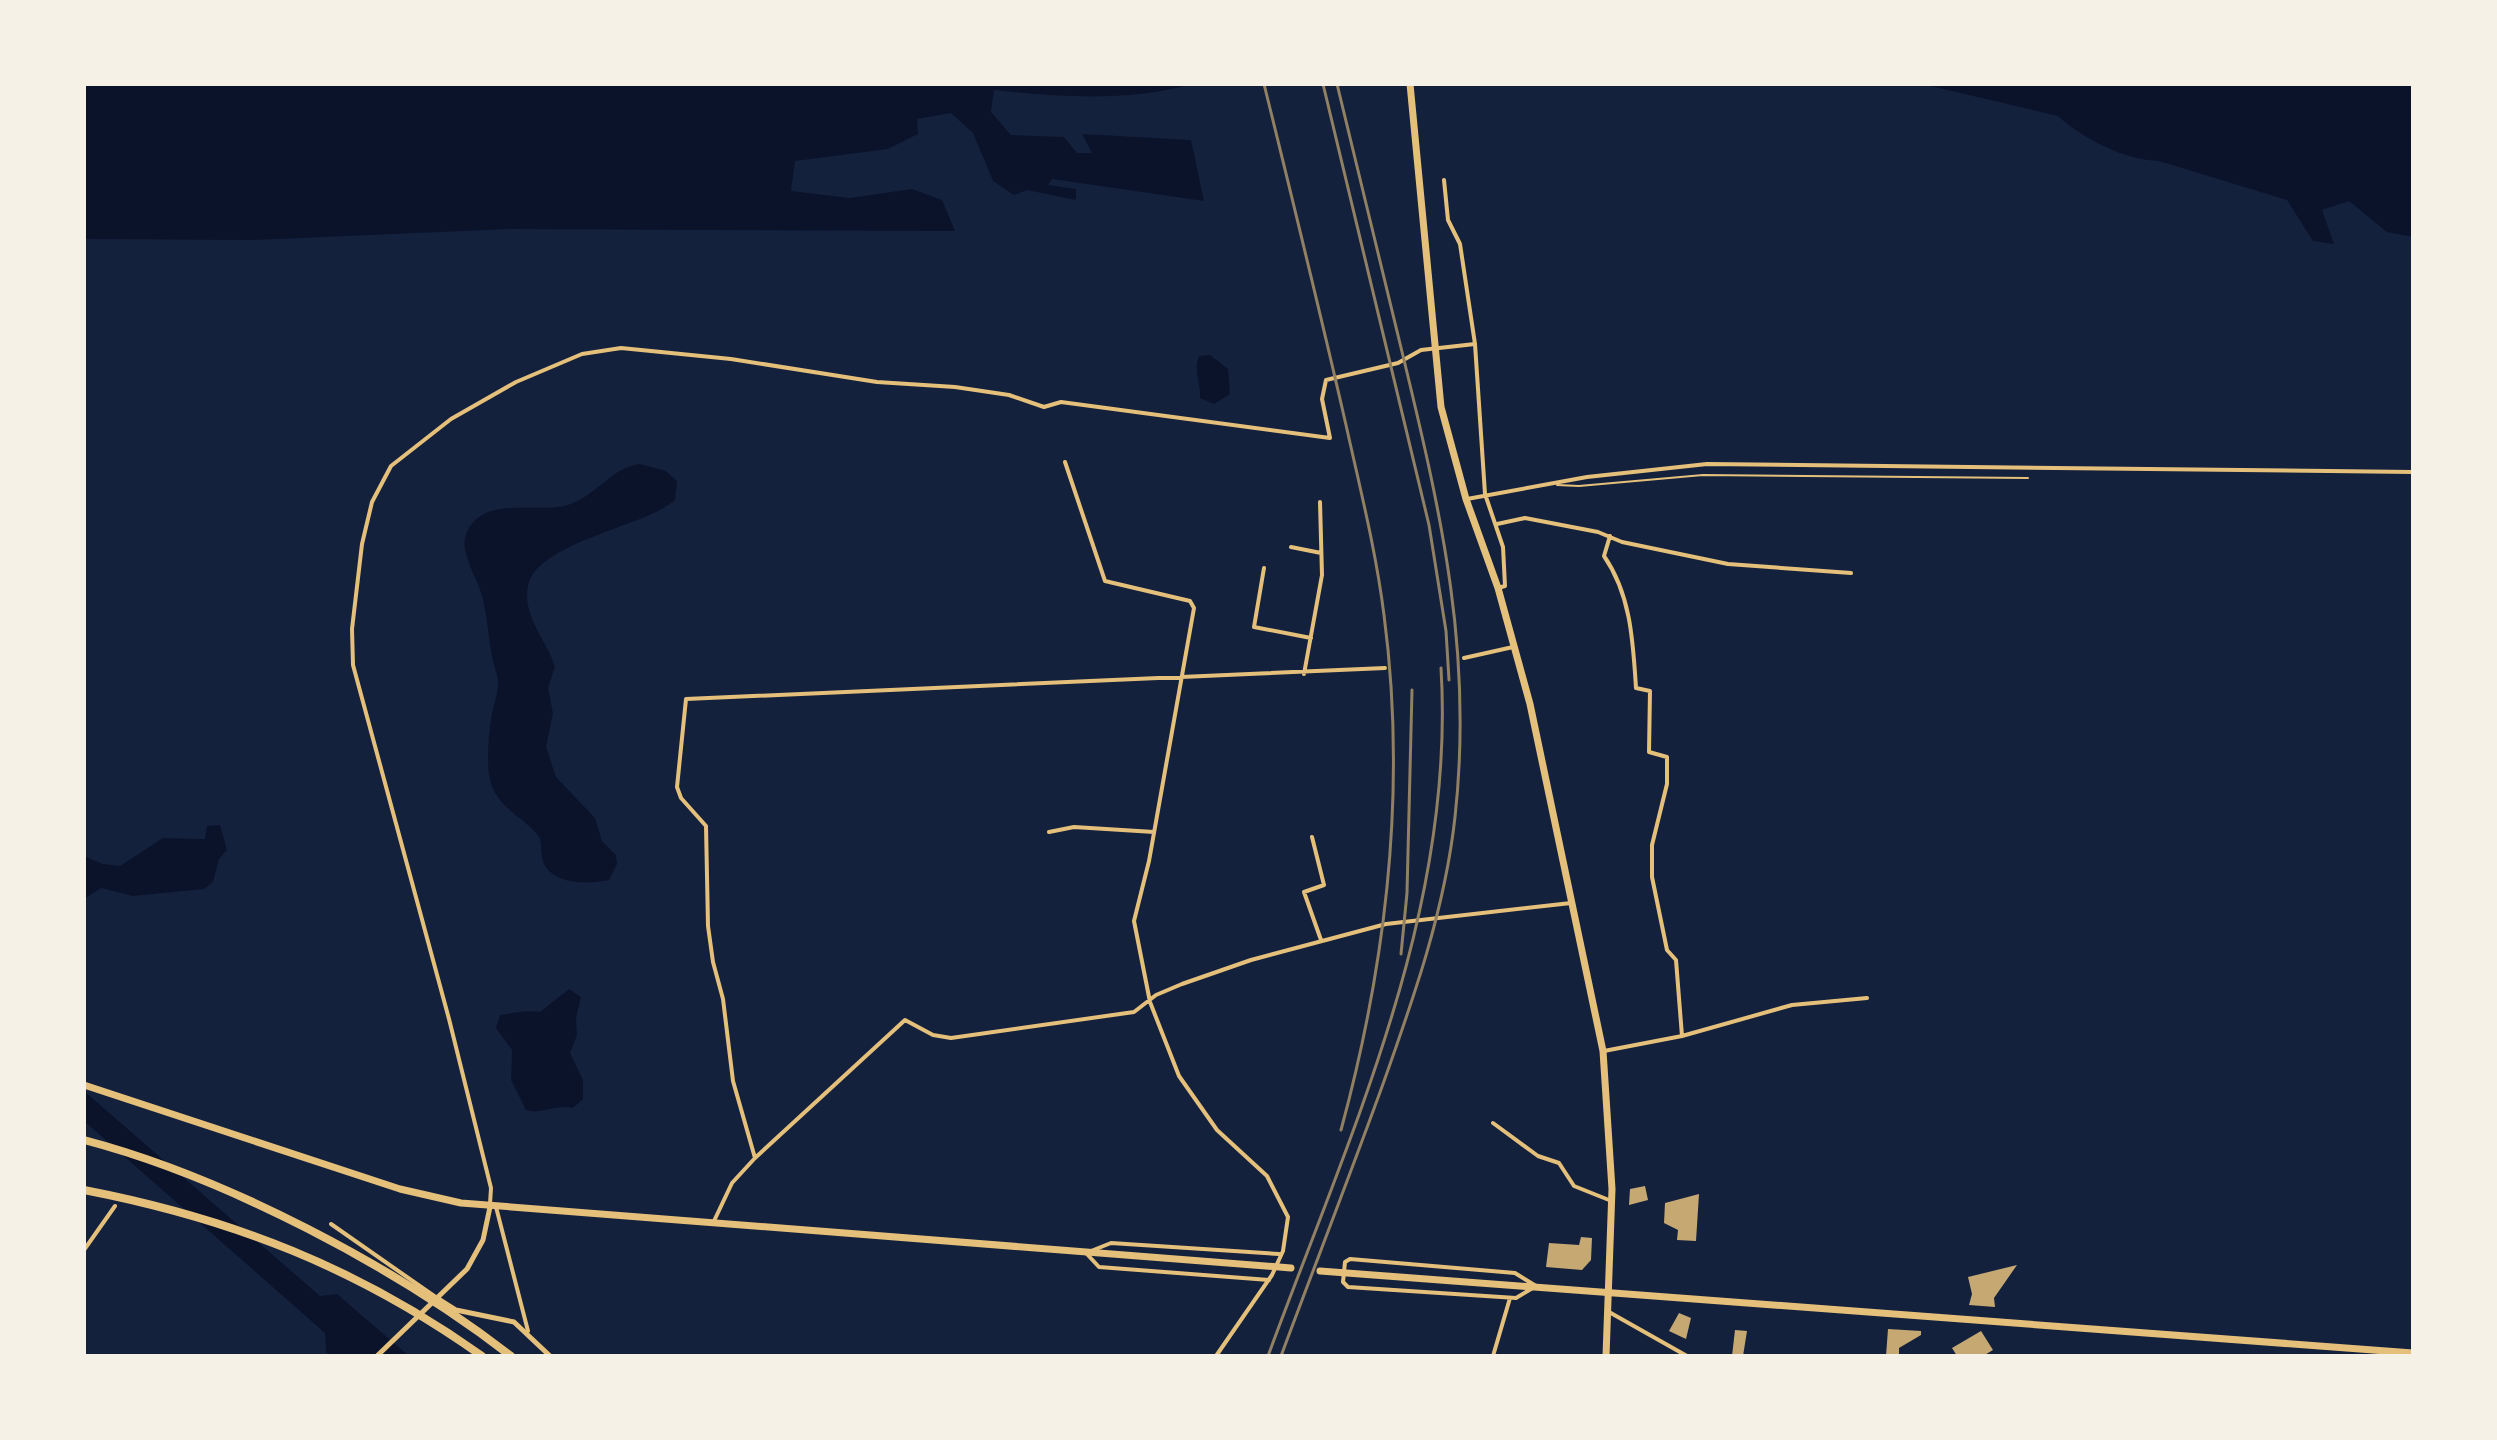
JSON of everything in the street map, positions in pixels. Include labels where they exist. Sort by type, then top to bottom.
[{"type":"highway","points":[[84,1140],[216,1186],[414,1289],[511,1356]]},
{"type":"highway","points":[[84,1190],[188,1214],[262,1237],[329,1264],[405,1304],[482,1356]]},
{"type":"main road","points":[[1410,84],[1435,371],[1441,407],[1466,499],[1498,588],[1515,647],[1603,1051],[1611,1201],[1606,1356]]},
{"type":"main road","points":[[84,1085],[400,1189],[493,1207],[1291,1268]]},
{"type":"main road","points":[[1320,1271],[2413,1353]]},
{"type":"street","points":[[1444,180],[1448,220],[1460,244],[1475,344],[1485,494],[1497,524],[1505,566],[1505,586],[1498,588]]},
{"type":"street","points":[[528,1331],[493,1207],[449,1019],[353,665],[352,629],[362,544],[372,502],[391,466],[451,419],[516,382],[582,354],[621,348],[731,359],[877,382],[968,389],[1009,395],[1044,407],[1061,402],[1330,438],[1322,399],[1326,380],[1398,363],[1421,350],[1475,344]]},
{"type":"street","points":[[1065,462],[1105,581],[1190,601],[1194,608],[1154,832],[1134,921],[1150,1002],[1179,1076],[1217,1130],[1267,1176],[1285,1208],[1287,1235],[1270,1278],[1216,1356]]},
{"type":"street","points":[[1466,499],[1658,467],[1707,464],[2413,472]]},
{"type":"street","points":[[1304,674],[1322,575],[1320,502]]},
{"type":"street","points":[[1497,524],[1525,518],[1728,564],[1851,573]]},
{"type":"street","points":[[1610,536],[1604,556],[1620,579],[1631,633],[1636,688],[1650,691],[1649,752],[1667,757],[1667,784],[1652,845],[1652,877],[1667,950],[1676,960],[1682,1036]]},
{"type":"street","points":[[1291,547],[1321,553]]},
{"type":"street","points":[[1264,568],[1254,627],[1311,638]]},
{"type":"street","points":[[1464,658],[1515,647]]},
{"type":"street","points":[[755,1158],[733,1081],[723,999],[713,962],[708,926],[706,826],[681,798],[677,787],[686,699],[1183,676],[1304,674],[1385,668]]},
{"type":"street","points":[[1049,832],[1074,827],[1154,832]]},
{"type":"street","points":[[1312,837],[1324,885],[1304,892],[1321,941]]},
{"type":"street","points":[[714,1224],[732,1183],[755,1158],[905,1020],[933,1035],[951,1038],[1134,1012],[1156,995],[1182,984],[1386,924],[1571,903]]},
{"type":"street","points":[[1603,1051],[1682,1036],[1792,1005],[1867,998]]},
{"type":"street","points":[[1493,1123],[1538,1156],[1559,1163],[1574,1186],[1611,1201]]},
{"type":"street","points":[[84,1250],[115,1206]]},
{"type":"street","points":[[377,1356],[475,1259],[493,1207]]},
{"type":"street","points":[[331,1224],[456,1310],[514,1322],[528,1331],[550,1356]]},
{"type":"street","points":[[1270,1278],[1099,1267],[1086,1253],[1111,1243],[1280,1256]]},
{"type":"street","points":[[1350,1259],[1515,1273],[1536,1286],[1510,1298],[1348,1287],[1343,1282],[1345,1262],[1350,1259]]},
{"type":"street","points":[[1493,1356],[1510,1298]]},
{"type":"street","points":[[1607,1311],[1687,1356]]},
{"type":"lane","points":[[1552,484],[1579,486],[1703,475],[2028,478]]},
{"type":"water","points":[[84,84],[1192,84],[1119,96],[1043,95],[994,90],[991,112],[1011,135],[1064,137],[1077,153],[1092,153],[1082,134],[1191,140],[1204,201],[1052,179],[1048,185],[1076,189],[1076,200],[1027,190],[1014,195],[993,181],[973,133],[951,113],[917,119],[918,134],[888,149],[795,161],[791,191],[850,198],[912,189],[942,200],[955,231],[511,229],[253,240],[84,239]]},
{"type":"water","points":[[1922,84],[2413,84],[2413,237],[2387,232],[2349,201],[2322,210],[2334,244],[2313,241],[2287,200],[2159,161],[2132,157],[2092,140],[2058,116]]},
{"type":"water","points":[[1210,355],[1228,369],[1230,394],[1214,404],[1200,398],[1197,372],[1199,356]]},
{"type":"water","points":[[640,464],[666,471],[677,481],[675,500],[641,519],[551,558],[536,571],[528,586],[532,618],[555,667],[548,688],[553,713],[546,747],[556,777],[595,818],[602,841],[616,855],[617,864],[609,880],[570,881],[552,874],[546,867],[540,838],[505,805],[490,780],[489,737],[498,687],[483,600],[466,556],[466,534],[479,517],[491,511],[547,508],[573,503],[622,470]]},
{"type":"water","points":[[220,825],[227,850],[219,859],[213,882],[204,889],[133,896],[101,888],[84,899],[84,856],[103,864],[120,866],[163,838],[205,839],[207,826]]},
{"type":"water","points":[[569,989],[581,997],[576,1018],[577,1035],[570,1053],[583,1080],[583,1099],[573,1108],[526,1110],[511,1080],[512,1050],[496,1028],[500,1015],[540,1012]]},
{"type":"water","points":[[84,1091],[320,1296],[337,1294],[409,1356],[331,1356],[326,1352],[325,1333],[84,1121]]},
{"type":"building","points":[[1645,1186],[1648,1200],[1629,1205],[1630,1189]]},
{"type":"building","points":[[1699,1194],[1696,1241],[1677,1240],[1678,1230],[1664,1223],[1665,1203]]},
{"type":"building","points":[[1581,1237],[1592,1238],[1591,1260],[1582,1270],[1546,1267],[1549,1243],[1579,1245]]},
{"type":"building","points":[[2017,1265],[1994,1298],[1995,1307],[1969,1305],[1972,1294],[1968,1277]]},
{"type":"building","points":[[1679,1313],[1691,1318],[1686,1339],[1669,1331]]},
{"type":"building","points":[[1888,1329],[1921,1331],[1921,1335],[1899,1348],[1899,1356],[1886,1356]]},
{"type":"building","points":[[1735,1330],[1747,1331],[1743,1356],[1732,1356]]},
{"type":"building","points":[[1981,1331],[1993,1350],[1983,1356],[1957,1356],[1952,1348]]},
{"type":"railway","points":[[1264,84],[1367,520],[1381,591],[1391,680],[1393,810],[1381,939],[1357,1066],[1341,1130]]},
{"type":"railway","points":[[1323,84],[1429,525],[1446,631],[1449,680]]},
{"type":"railway","points":[[1281,1356],[1383,1084],[1427,952],[1450,851],[1460,757],[1457,642],[1442,531],[1418,418],[1337,84]]},
{"type":"railway","points":[[1268,1356],[1363,1104],[1391,1019],[1414,933],[1432,846],[1441,758],[1441,668]]},
{"type":"railway","points":[[1401,954],[1407,893],[1412,690]]}]
